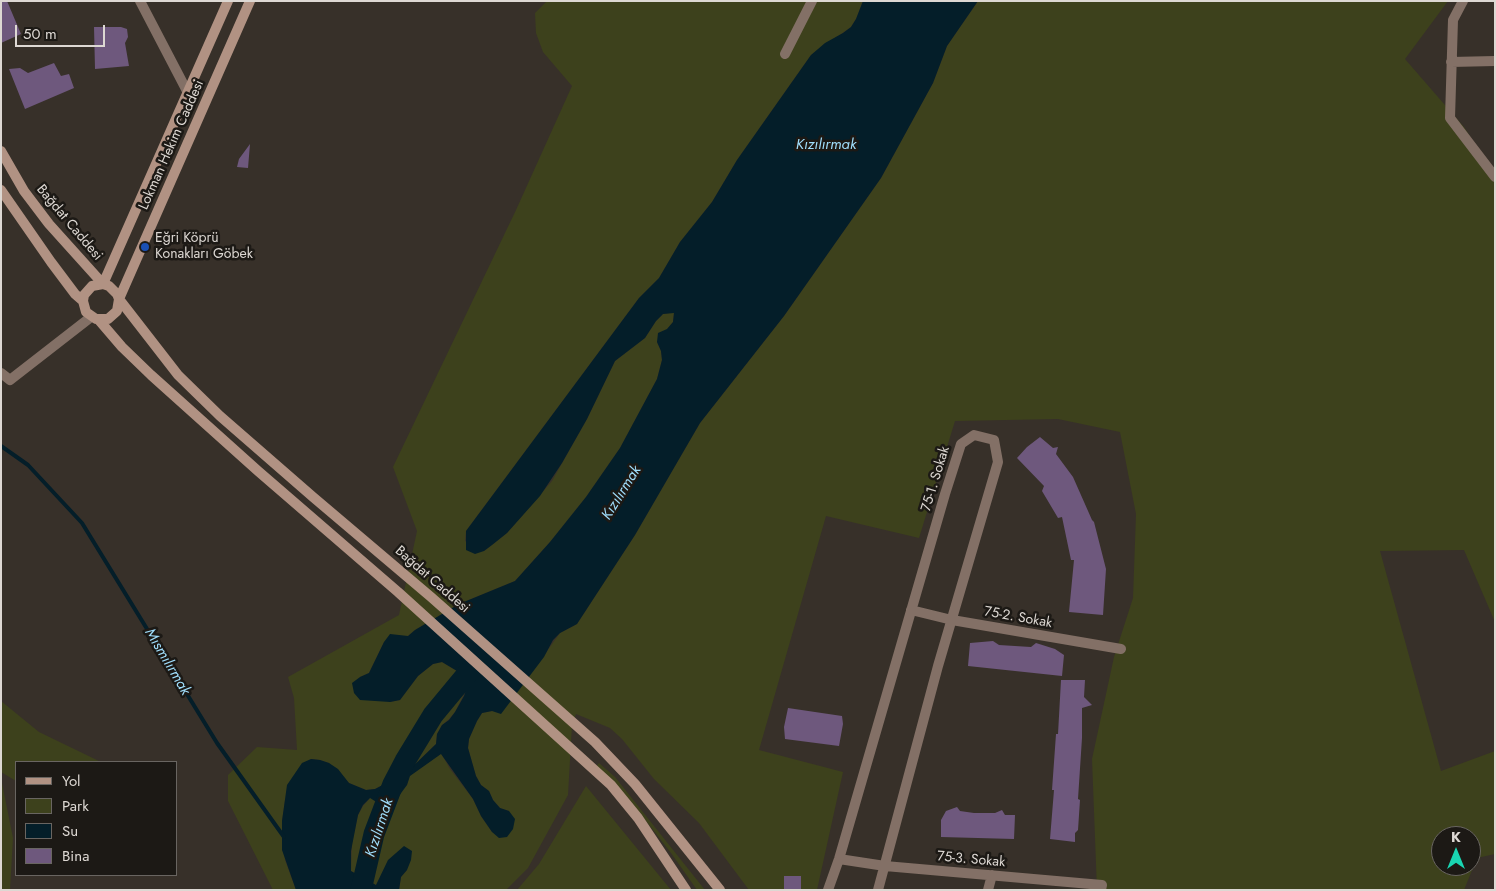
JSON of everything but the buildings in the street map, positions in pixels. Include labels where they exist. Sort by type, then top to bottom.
[{"type":"main road","name":"Lokman Hekim Caddesi","points":[[103,284],[228,1]]},
{"type":"main road","name":"Lokman Hekim Caddesi","points":[[119,300],[250,1]]},
{"type":"main road","name":"Bağdat Caddesi","points":[[1,151],[24,191],[49,224],[103,284],[109,286],[117,294],[119,300],[178,375],[227,422],[394,565],[595,742],[635,784],[720,890]]},
{"type":"main road","points":[[1,190],[51,262],[75,294],[83,301],[86,312],[151,375],[398,592],[611,785],[638,818],[686,890]]},
{"type":"main road","points":[[83,301],[87,290],[92,286],[103,284]]},
{"type":"main road","points":[[94,318],[113,316],[119,300]]},
{"type":"street","points":[[140,1],[188,93]]},
{"type":"street","points":[[785,54],[812,1]]},
{"type":"street","points":[[1462,1],[1452,20],[1450,118],[1495,177]]},
{"type":"street","points":[[1451,62],[1495,62]]},
{"type":"street","points":[[1,373],[10,380],[94,318]]},
{"type":"street","name":"75-1. Sokak","points":[[828,890],[839,859],[961,444],[974,435],[994,440],[998,462],[952,620],[878,890]]},
{"type":"street","name":"75-2. Sokak","points":[[911,610],[952,620],[1121,649]]},
{"type":"street","name":"75-3. Sokak","points":[[839,859],[885,866],[1101,887]]},
{"type":"street","points":[[988,890],[992,876]]},
{"type":"green space","points":[[547,1],[863,1],[851,27],[811,55],[737,160],[712,202],[680,242],[659,278],[639,298],[466,531],[465,541],[484,551],[507,533],[552,481],[587,419],[615,361],[645,338],[663,314],[674,312],[673,322],[657,342],[662,360],[657,379],[620,448],[586,497],[550,542],[515,581],[459,604],[408,636],[384,642],[369,673],[360,677],[390,702],[400,700],[418,676],[433,664],[442,662],[467,677],[467,687],[463,696],[455,712],[442,725],[437,734],[436,744],[406,773],[375,789],[366,790],[349,783],[329,763],[311,759],[285,801],[282,821],[285,860],[296,890],[273,890],[228,801],[228,775],[257,747],[297,750],[294,698],[288,677],[399,615],[417,531],[393,467],[516,210],[572,86],[543,52],[536,33],[535,13]]},
{"type":"green space","points":[[978,1],[1448,1],[1405,59],[1464,127],[1495,175],[1495,622],[1464,550],[1380,551],[1441,771],[1495,751],[1495,854],[1481,857],[1481,826],[1431,826],[1431,876],[1470,876],[1464,890],[1097,890],[1092,759],[1114,657],[1133,598],[1136,514],[1120,432],[1058,419],[955,421],[919,538],[826,516],[759,750],[843,772],[817,890],[749,890],[699,823],[654,779],[622,739],[610,728],[576,714],[572,725],[568,795],[528,868],[506,890],[399,890],[401,877],[407,870],[376,886],[351,871],[352,842],[358,815],[363,806],[370,798],[407,785],[409,776],[441,753],[450,769],[473,799],[481,816],[492,832],[509,811],[500,808],[476,776],[468,748],[469,739],[477,721],[482,713],[492,711],[537,665],[560,633],[577,624],[635,535],[700,423],[784,316],[881,178],[933,83],[947,46]]},
{"type":"green space","points":[[1,701],[39,732],[99,761],[15,761],[15,780],[1,772]]},
{"type":"green space","points":[[599,763],[615,777],[705,890],[697,890],[646,821],[595,768]]},
{"type":"green space","points":[[1,778],[13,838],[10,890],[1,890]]},
{"type":"green space","points":[[586,786],[671,890],[517,890],[539,864]]},
{"type":"water","name":"Kızılırmak","points":[[863,1],[978,1],[947,46],[933,83],[881,178],[784,316],[700,423],[635,535],[577,624],[560,633],[553,640],[544,657],[501,714],[492,711],[482,713],[477,721],[469,739],[468,748],[476,776],[500,808],[509,811],[515,819],[513,829],[507,837],[499,838],[492,832],[481,816],[473,799],[441,754],[410,776],[407,785],[396,800],[378,803],[370,798],[363,805],[358,815],[351,851],[351,871],[376,885],[388,860],[404,846],[412,851],[411,860],[407,870],[401,877],[399,890],[296,890],[282,850],[282,821],[287,785],[302,763],[311,759],[329,763],[338,769],[349,783],[366,790],[375,789],[406,773],[436,744],[437,734],[442,725],[449,720],[464,696],[467,687],[467,677],[442,662],[433,664],[418,676],[400,700],[390,702],[360,700],[354,693],[352,683],[369,673],[390,634],[408,636],[459,604],[515,581],[550,542],[586,497],[620,448],[657,379],[662,360],[657,342],[658,333],[667,329],[673,322],[674,313],[663,314],[645,338],[615,361],[587,419],[562,463],[540,496],[507,533],[484,551],[475,554],[466,550],[466,531],[639,298],[659,278],[680,242],[712,202],[737,160],[811,55],[825,43],[851,27]]},
{"type":"waterway","name":"Mısmılırmak","points":[[1,446],[28,465],[82,523],[217,743],[284,837]]},
{"type":"waterway","name":"Kızılırmak","points":[[361,890],[374,834],[393,784],[405,761],[433,715],[467,674],[485,656]]},
{"type":"place","name":"Eğri Köprü Konakları Göbek","points":[[145,247]]}]
